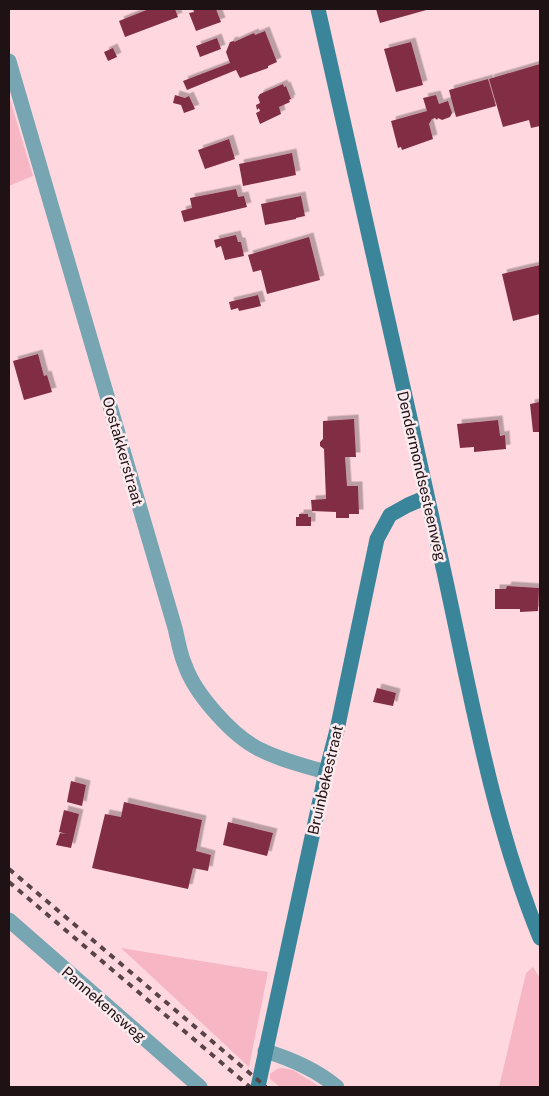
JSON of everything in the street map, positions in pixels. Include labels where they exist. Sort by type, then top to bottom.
[{"type":"main road","name":"Dendermondsesteenweg","points":[[318,9],[475,717],[504,836],[524,898],[540,938]]},
{"type":"main road","name":"Bruinbekestraat","points":[[258,1087],[377,539],[390,515],[427,497]]},
{"type":"street","name":"Oostakkerstraat","points":[[9,61],[185,666],[203,698],[230,728],[259,749],[294,763],[326,772]]},
{"type":"street","name":"Pannekensweg","points":[[9,920],[200,1087]]},
{"type":"street","points":[[265,1051],[287,1057],[305,1065],[337,1087]]},
{"type":"shaded area","points":[[9,96],[33,176],[9,186]]},
{"type":"shaded area","points":[[121,948],[268,972],[249,1067]]},
{"type":"shaded area","points":[[533,967],[540,978],[540,1087],[499,1087],[526,973]]},
{"type":"shaded area","points":[[282,1068],[293,1070],[320,1087],[280,1087],[270,1079],[270,1074]]},
{"type":"building","points":[[149,9],[175,9],[178,17],[125,37],[119,21]]},
{"type":"building","points":[[193,9],[216,9],[221,22],[196,31],[189,13],[194,12]]},
{"type":"building","points":[[376,9],[430,9],[380,23]]},
{"type":"building","points":[[265,31],[277,62],[268,66],[268,68],[240,78],[236,70],[187,90],[183,81],[230,63],[226,52],[230,42]]},
{"type":"building","points":[[217,38],[221,49],[200,57],[196,46]]},
{"type":"building","points":[[411,42],[423,85],[396,92],[384,49]]},
{"type":"building","points":[[113,48],[117,57],[108,61],[104,52]]},
{"type":"building","points":[[540,64],[540,126],[531,128],[529,120],[503,127],[489,79]]},
{"type":"building","points":[[488,79],[496,106],[456,117],[449,90]]},
{"type":"building","points":[[283,84],[284,87],[286,86],[291,99],[289,100],[290,102],[279,107],[281,114],[260,124],[256,113],[260,111],[259,108],[257,110],[256,105],[260,103],[258,97],[260,94]]},
{"type":"building","points":[[175,95],[185,98],[189,96],[195,109],[184,113],[181,105],[173,103]]},
{"type":"building","points":[[436,95],[439,104],[448,101],[452,113],[450,117],[442,120],[438,118],[437,120],[435,118],[432,119],[429,124],[433,139],[402,150],[401,147],[398,148],[391,121],[427,111],[423,98]]},
{"type":"building","points":[[229,139],[235,159],[205,169],[198,150]]},
{"type":"building","points":[[292,153],[296,175],[243,186],[239,164]]},
{"type":"building","points":[[236,189],[238,197],[244,196],[247,207],[184,222],[181,211],[192,208],[190,198]]},
{"type":"building","points":[[301,196],[305,216],[265,225],[261,204]]},
{"type":"building","points":[[236,235],[238,242],[241,242],[244,256],[225,260],[221,246],[216,248],[214,240]]},
{"type":"building","points":[[309,237],[320,280],[267,294],[261,270],[253,272],[248,255]]},
{"type":"building","points":[[540,265],[540,314],[513,321],[502,274]]},
{"type":"building","points":[[258,295],[261,306],[239,311],[238,308],[231,310],[229,302]]},
{"type":"building","points":[[38,354],[44,376],[47,375],[52,392],[24,400],[13,361]]},
{"type":"building","points":[[540,402],[540,432],[533,432],[530,404]]},
{"type":"building","points":[[354,419],[356,457],[345,457],[347,486],[358,486],[359,514],[349,514],[349,518],[336,518],[336,512],[312,511],[311,500],[326,499],[324,449],[320,446],[320,442],[323,439],[323,421]]},
{"type":"building","points":[[498,420],[500,436],[505,435],[506,449],[474,452],[474,447],[460,448],[457,424]]},
{"type":"building","points":[[299,514],[308,514],[308,517],[311,517],[311,526],[296,526],[296,517],[299,517]]},
{"type":"building","points":[[507,586],[539,588],[538,611],[520,612],[520,609],[495,609],[495,589],[506,589]]},
{"type":"building","points":[[377,688],[396,693],[393,706],[373,702]]},
{"type":"building","points":[[71,781],[86,785],[82,806],[67,802]]},
{"type":"building","points":[[124,802],[202,820],[196,851],[211,855],[208,871],[193,868],[188,889],[92,868],[105,814],[121,817]]},
{"type":"building","points":[[64,810],[79,814],[71,848],[56,845],[60,833],[67,834],[59,832]]},
{"type":"building","points":[[228,822],[273,833],[267,856],[223,845]]},
{"type":"railway","points":[[9,869],[266,1087]]},
{"type":"railway","points":[[9,882],[250,1087]]}]
